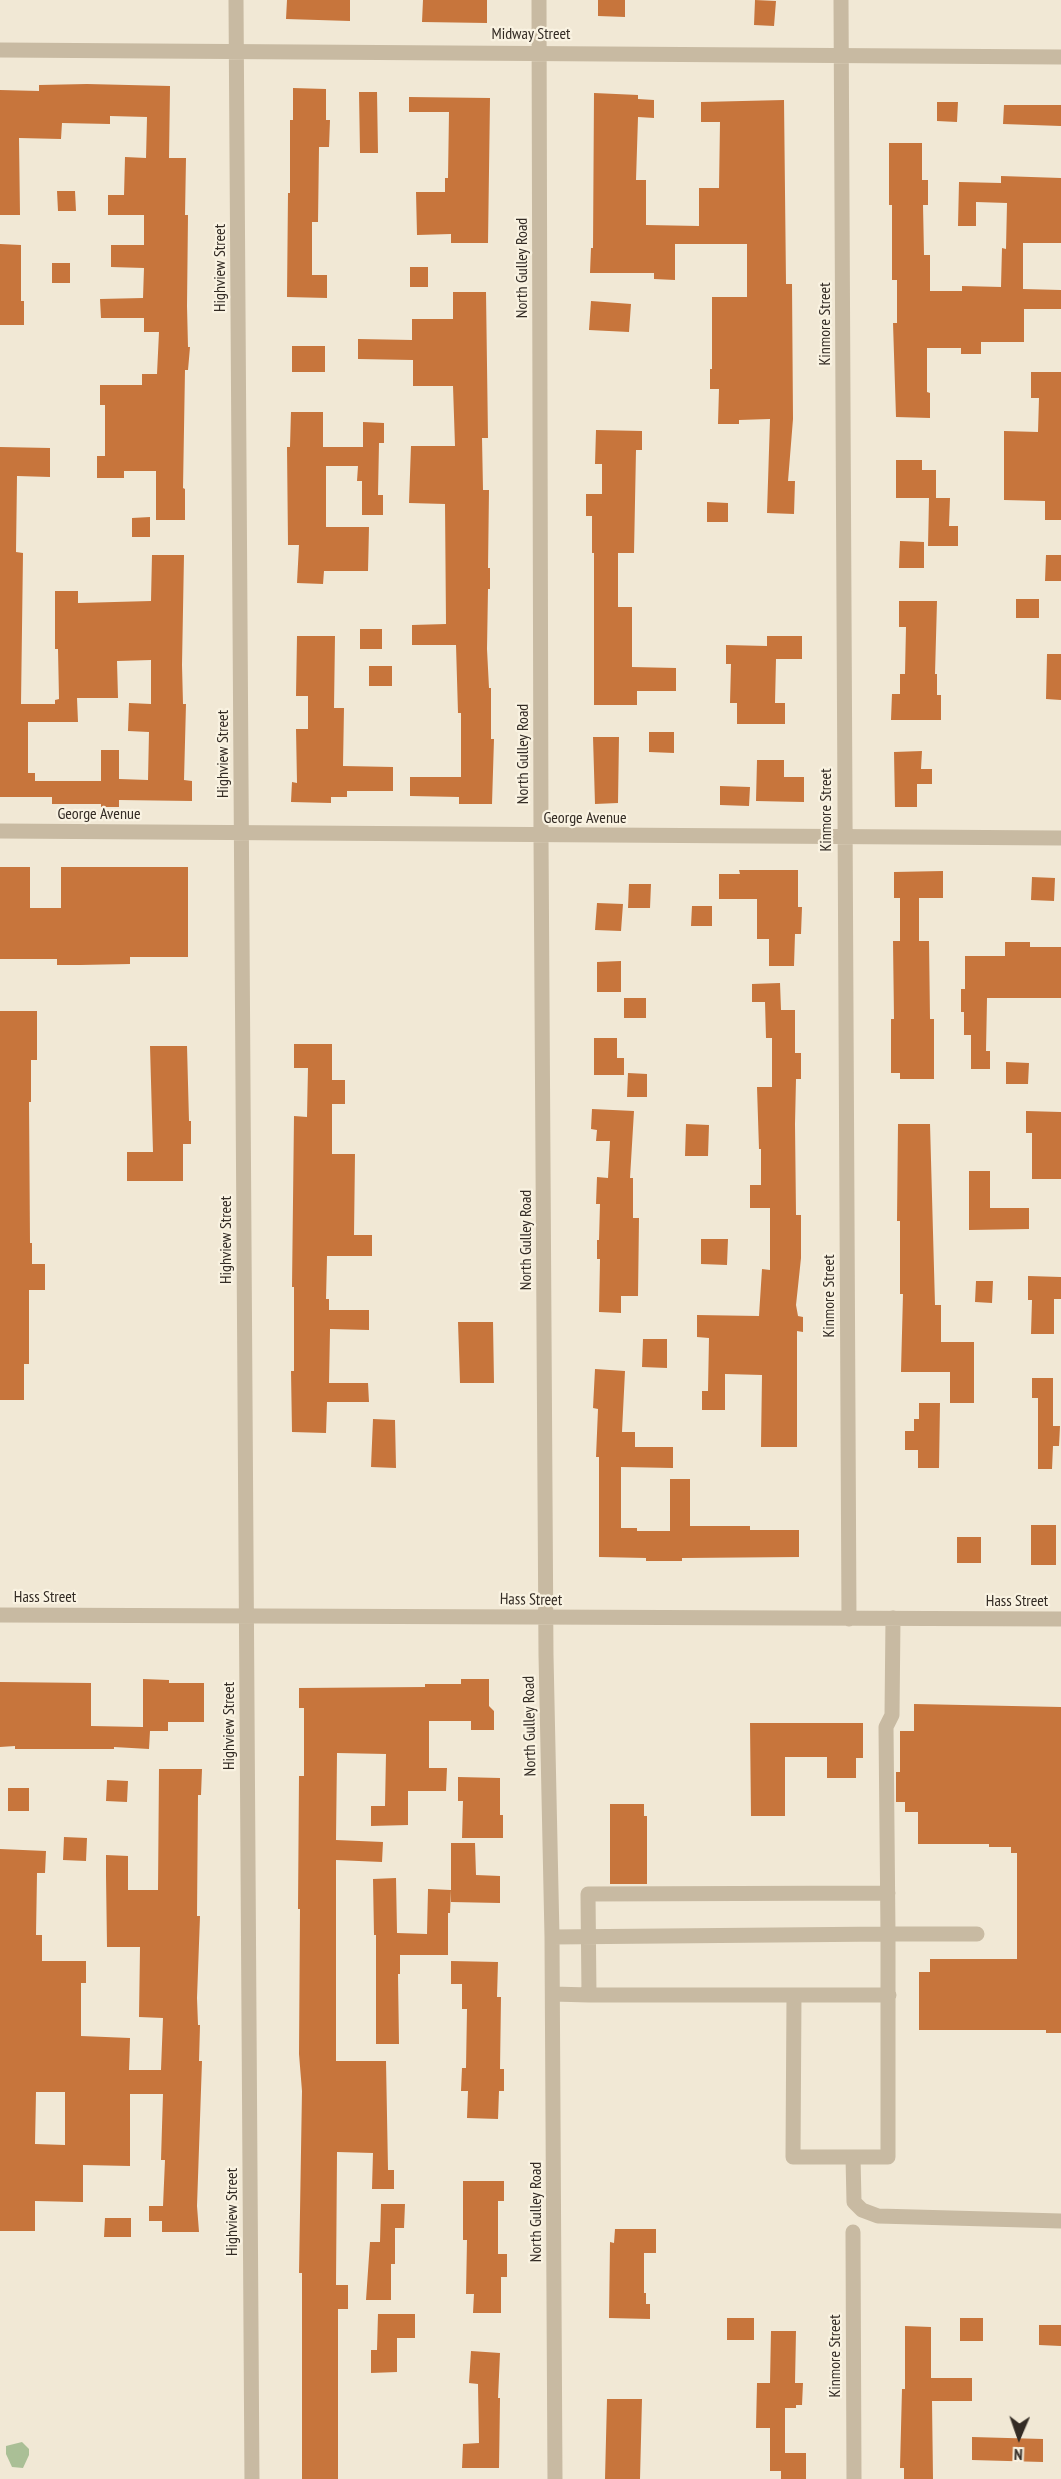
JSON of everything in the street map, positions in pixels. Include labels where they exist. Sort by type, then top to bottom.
[{"type":"street","name":"Highview Street","points":[[236,0],[252,2479]]},
{"type":"street","name":"North Gulley Road","points":[[539,0],[546,1618],[553,1994],[555,2479]]},
{"type":"street","name":"Kinmore Street","points":[[842,0],[849,1619]]},
{"type":"street","name":"Midway Street","points":[[0,50],[1061,57]]},
{"type":"street","name":"George Avenue","points":[[0,831],[1061,838]]},
{"type":"street","name":"Hass Street","points":[[0,1615],[1061,1619]]},
{"type":"street","points":[[794,1995],[793,2157],[888,2157],[886,1727],[892,1715],[893,1618]]},
{"type":"street","points":[[589,1995],[588,1894],[888,1893]]},
{"type":"street","points":[[552,1937],[977,1934]]},
{"type":"street","points":[[553,1994],[889,1995]]},
{"type":"street","points":[[853,2157],[854,2202],[862,2210],[878,2216],[1061,2222]]},
{"type":"street","name":"Kinmore Street","points":[[853,2232],[854,2479]]},
{"type":"green space","points":[[22,2442],[29,2449],[29,2455],[23,2468],[12,2467],[6,2454],[6,2446]]},
{"type":"building","points":[[287,0],[350,0],[350,21],[286,19]]},
{"type":"building","points":[[423,0],[487,0],[487,23],[422,22]]},
{"type":"building","points":[[598,0],[625,0],[625,17],[598,16]]},
{"type":"building","points":[[755,0],[776,1],[774,26],[754,25]]},
{"type":"building","points":[[39,85],[170,86],[169,158],[186,158],[185,215],[188,215],[187,306],[188,347],[190,347],[188,370],[185,370],[183,488],[185,489],[185,520],[156,520],[156,471],[124,471],[124,478],[97,478],[97,456],[105,456],[105,405],[100,405],[100,385],[142,385],[142,374],[157,374],[159,332],[144,332],[144,318],[101,318],[100,299],[143,298],[144,268],[111,267],[111,245],[144,245],[144,215],[108,215],[108,195],[124,195],[125,157],[146,158],[147,117],[110,116],[110,124],[62,123],[61,139],[19,138],[20,215],[0,215],[0,90],[39,91]]},
{"type":"building","points":[[293,88],[326,89],[326,120],[330,120],[329,147],[319,147],[318,222],[312,222],[312,275],[327,275],[327,298],[287,297],[290,120],[293,120]]},
{"type":"building","points":[[359,92],[377,92],[378,153],[360,153]]},
{"type":"building","points":[[594,93],[638,95],[638,99],[654,100],[654,118],[638,117],[636,180],[646,180],[646,225],[699,226],[699,188],[719,188],[720,122],[701,122],[701,102],[784,100],[786,284],[792,284],[793,419],[788,481],[795,481],[794,514],[767,513],[770,419],[739,420],[739,424],[718,424],[719,389],[710,389],[712,297],[747,297],[747,244],[675,244],[675,280],[654,279],[654,273],[590,273],[591,248],[593,248]]},
{"type":"building","points":[[409,97],[490,98],[488,243],[451,243],[451,234],[417,235],[416,192],[445,192],[445,178],[448,178],[449,112],[409,112]]},
{"type":"building","points":[[937,102],[958,102],[957,122],[937,121]]},
{"type":"building","points":[[1004,105],[1061,105],[1061,126],[1003,124]]},
{"type":"building","points":[[889,143],[922,143],[922,180],[928,180],[928,205],[923,205],[924,255],[930,255],[930,291],[962,291],[962,286],[1001,287],[1002,248],[1006,249],[1007,203],[976,202],[976,226],[958,226],[959,182],[1001,183],[1001,176],[1061,178],[1061,243],[1023,243],[1023,289],[1061,290],[1061,309],[1024,309],[1024,342],[981,342],[981,354],[961,354],[961,348],[927,348],[927,392],[930,393],[930,418],[896,417],[893,323],[897,323],[897,280],[892,280]]},
{"type":"building","points":[[57,191],[75,191],[76,211],[58,211]]},
{"type":"building","points":[[0,244],[21,245],[21,301],[24,301],[24,325],[0,325]]},
{"type":"building","points":[[52,263],[70,263],[70,283],[52,283]]},
{"type":"building","points":[[410,267],[428,267],[428,287],[410,287]]},
{"type":"building","points":[[453,292],[486,292],[488,438],[482,438],[483,490],[489,490],[490,589],[488,589],[487,649],[489,688],[491,688],[491,739],[494,739],[492,804],[459,804],[459,797],[410,796],[410,777],[461,777],[461,713],[458,713],[456,645],[412,645],[412,625],[446,624],[445,504],[409,503],[411,446],[455,446],[453,386],[413,386],[413,360],[358,359],[358,339],[412,340],[412,319],[453,319]]},
{"type":"building","points":[[591,301],[631,304],[629,332],[589,330]]},
{"type":"building","points":[[292,346],[325,346],[325,372],[292,372]]},
{"type":"building","points":[[1031,372],[1061,372],[1061,520],[1045,520],[1045,501],[1004,500],[1004,431],[1038,432],[1039,398],[1031,398]]},
{"type":"building","points":[[291,412],[323,412],[323,447],[363,447],[363,422],[384,423],[384,443],[379,443],[378,495],[383,495],[383,515],[362,515],[362,481],[357,481],[358,466],[326,466],[326,527],[369,527],[368,571],[324,571],[323,584],[297,583],[299,545],[288,545],[287,447],[290,447]]},
{"type":"building","points":[[596,430],[642,431],[642,450],[636,450],[634,553],[618,553],[618,607],[632,607],[632,667],[676,668],[676,691],[637,691],[637,705],[594,705],[594,553],[592,553],[592,516],[586,516],[586,494],[602,494],[602,464],[595,464]]},
{"type":"building","points":[[0,447],[50,448],[50,477],[17,476],[16,552],[23,553],[21,704],[55,704],[55,700],[59,699],[58,649],[55,649],[55,591],[78,591],[78,603],[151,601],[152,555],[184,555],[182,665],[183,704],[186,704],[184,780],[192,781],[192,801],[119,800],[119,807],[101,807],[101,804],[52,804],[52,797],[0,797]],"holes":[[[151,660],[151,704],[129,703],[128,731],[149,732],[148,780],[119,779],[119,750],[101,750],[101,781],[35,781],[35,773],[28,773],[28,722],[78,722],[77,698],[118,698],[117,661]]]},
{"type":"building","points":[[896,460],[922,460],[922,470],[936,470],[936,498],[950,498],[949,526],[958,526],[958,546],[928,546],[929,498],[896,498]]},
{"type":"building","points":[[707,502],[728,503],[728,522],[707,522]]},
{"type":"building","points":[[150,517],[150,537],[132,537],[132,518]]},
{"type":"building","points":[[900,541],[924,542],[924,568],[899,568]]},
{"type":"building","points":[[1046,555],[1061,555],[1061,581],[1045,581]]},
{"type":"building","points":[[1016,599],[1039,599],[1039,618],[1016,618]]},
{"type":"building","points":[[899,601],[937,601],[935,674],[937,674],[937,695],[941,695],[941,720],[891,720],[892,694],[900,694],[900,674],[905,674],[906,627],[899,627]]},
{"type":"building","points":[[360,629],[382,629],[382,649],[360,649]]},
{"type":"building","points":[[297,636],[335,636],[334,708],[344,708],[343,766],[393,767],[393,791],[347,791],[347,797],[331,797],[331,803],[291,802],[292,782],[297,783],[296,729],[308,729],[308,696],[296,696]]},
{"type":"building","points":[[767,636],[802,636],[802,659],[776,659],[775,703],[785,703],[785,724],[737,724],[737,703],[730,703],[731,664],[726,664],[726,645],[767,646]]},
{"type":"building","points":[[1047,654],[1061,654],[1061,700],[1046,699]]},
{"type":"building","points":[[369,666],[392,666],[392,686],[369,686]]},
{"type":"building","points":[[649,732],[674,732],[674,753],[649,752]]},
{"type":"building","points":[[593,737],[619,737],[618,803],[595,804]]},
{"type":"building","points":[[922,751],[921,769],[932,769],[932,784],[917,784],[917,807],[895,807],[894,752]]},
{"type":"building","points":[[757,760],[784,760],[784,777],[804,777],[804,802],[756,801]]},
{"type":"building","points":[[720,786],[750,787],[749,806],[720,805]]},
{"type":"building","points":[[0,867],[30,867],[30,908],[61,908],[61,867],[188,867],[188,957],[130,957],[130,964],[80,965],[57,965],[57,959],[0,959]]},
{"type":"building","points":[[739,870],[798,870],[798,907],[802,907],[801,934],[795,934],[794,966],[769,966],[769,939],[757,939],[757,899],[719,899],[719,874],[740,874]]},
{"type":"building","points":[[943,871],[943,898],[919,898],[919,941],[929,941],[930,1019],[934,1019],[934,1079],[900,1079],[900,1073],[891,1073],[891,1019],[894,1019],[893,941],[900,941],[900,898],[894,898],[894,872]]},
{"type":"building","points":[[1032,877],[1055,878],[1054,901],[1031,900]]},
{"type":"building","points":[[629,884],[651,884],[650,908],[628,908]]},
{"type":"building","points":[[597,903],[623,904],[621,931],[595,930]]},
{"type":"building","points":[[692,906],[712,906],[712,926],[691,926]]},
{"type":"building","points":[[1005,942],[1030,942],[1030,947],[1061,947],[1061,998],[987,998],[986,1051],[990,1051],[990,1069],[971,1069],[971,1035],[964,1035],[964,1012],[961,1012],[961,989],[965,989],[965,956],[1005,956]]},
{"type":"building","points":[[621,961],[621,992],[597,992],[597,962]]},
{"type":"building","points":[[780,983],[781,1010],[795,1010],[795,1053],[801,1053],[801,1079],[796,1079],[795,1124],[796,1215],[801,1215],[801,1258],[796,1305],[798,1316],[803,1317],[803,1332],[797,1331],[797,1447],[761,1447],[762,1375],[725,1374],[725,1410],[702,1410],[702,1391],[708,1391],[709,1338],[697,1337],[697,1315],[759,1316],[762,1269],[770,1270],[770,1208],[750,1208],[750,1185],[761,1185],[757,1087],[772,1087],[772,1038],[766,1038],[765,1002],[752,1002],[752,984]]},
{"type":"building","points":[[624,998],[646,998],[646,1018],[624,1018]]},
{"type":"building","points":[[0,1011],[37,1011],[37,1060],[31,1060],[31,1102],[29,1102],[30,1243],[32,1243],[32,1264],[45,1264],[45,1290],[29,1290],[29,1364],[24,1364],[24,1400],[0,1400]]},
{"type":"building","points":[[594,1038],[617,1038],[617,1058],[624,1058],[624,1075],[594,1075]]},
{"type":"building","points":[[294,1044],[332,1044],[332,1080],[345,1080],[345,1104],[332,1104],[332,1154],[355,1154],[354,1235],[372,1235],[372,1256],[327,1256],[326,1299],[329,1299],[329,1310],[369,1310],[369,1330],[330,1329],[329,1383],[368,1383],[369,1402],[327,1402],[326,1433],[292,1432],[294,1116],[307,1117],[308,1068],[294,1068]]},
{"type":"building","points":[[150,1046],[187,1046],[191,1144],[183,1144],[183,1181],[127,1181],[127,1152],[153,1152]]},
{"type":"building","points":[[1006,1062],[1029,1063],[1028,1084],[1006,1084]]},
{"type":"building","points":[[628,1073],[647,1074],[647,1097],[627,1097]]},
{"type":"building","points":[[592,1109],[634,1111],[630,1178],[633,1178],[633,1218],[639,1218],[638,1296],[621,1296],[621,1313],[599,1312],[600,1259],[597,1259],[597,1240],[599,1240],[600,1204],[596,1204],[597,1177],[608,1178],[610,1141],[596,1141],[597,1130],[591,1129]]},
{"type":"building","points":[[1026,1111],[1061,1112],[1061,1179],[1032,1179],[1032,1133],[1026,1133]]},
{"type":"building","points":[[686,1124],[709,1125],[708,1156],[685,1156]]},
{"type":"building","points":[[898,1124],[930,1124],[935,1305],[941,1305],[941,1342],[974,1342],[974,1403],[950,1403],[950,1372],[901,1372],[903,1294],[900,1294],[900,1221],[897,1221]]},
{"type":"building","points":[[969,1171],[990,1171],[990,1208],[1029,1208],[1029,1229],[969,1230]]},
{"type":"building","points":[[701,1239],[728,1239],[727,1265],[701,1264]]},
{"type":"building","points":[[1028,1276],[1061,1277],[1061,1299],[1054,1299],[1054,1334],[1031,1334],[1032,1300],[1028,1300]]},
{"type":"building","points":[[976,1281],[993,1281],[992,1303],[975,1302]]},
{"type":"building","points":[[458,1322],[493,1322],[494,1383],[460,1383]]},
{"type":"building","points":[[643,1339],[667,1339],[667,1368],[642,1367]]},
{"type":"building","points":[[595,1369],[625,1371],[622,1432],[635,1432],[635,1447],[673,1447],[673,1468],[621,1467],[621,1528],[637,1528],[637,1531],[670,1531],[670,1479],[690,1479],[690,1526],[750,1526],[750,1530],[799,1530],[799,1557],[682,1558],[682,1561],[646,1561],[646,1558],[599,1557],[599,1457],[596,1457],[598,1409],[593,1408]]},
{"type":"building","points":[[1032,1378],[1053,1378],[1053,1426],[1060,1426],[1059,1446],[1053,1446],[1052,1469],[1038,1469],[1038,1398],[1032,1398]]},
{"type":"building","points":[[919,1403],[940,1403],[939,1468],[918,1468],[918,1450],[905,1450],[905,1431],[914,1431],[914,1419],[919,1419]]},
{"type":"building","points":[[373,1419],[395,1420],[396,1468],[371,1467]]},
{"type":"building","points":[[1031,1525],[1056,1525],[1056,1565],[1031,1565]]},
{"type":"building","points":[[957,1537],[981,1537],[981,1563],[957,1563]]},
{"type":"building","points":[[143,1679],[169,1680],[169,1683],[204,1683],[204,1722],[168,1722],[168,1731],[150,1731],[149,1749],[0,1747],[0,1682],[91,1683],[91,1726],[143,1727]]},
{"type":"building","points":[[461,1679],[489,1679],[489,1706],[494,1711],[494,1730],[471,1730],[471,1721],[429,1721],[429,1768],[447,1768],[446,1791],[408,1791],[408,1825],[371,1826],[371,1806],[385,1806],[386,1754],[337,1753],[336,1840],[383,1842],[382,1862],[336,1860],[336,2061],[386,2061],[388,2170],[394,2170],[394,2189],[372,2189],[373,2153],[337,2152],[336,2285],[348,2285],[348,2309],[338,2309],[338,2479],[302,2479],[302,2273],[299,2273],[302,2091],[299,2054],[300,1909],[298,1909],[299,1776],[304,1776],[304,1708],[299,1708],[299,1688],[425,1687],[425,1684],[461,1684]]},
{"type":"building","points":[[914,1704],[1061,1707],[1061,2033],[1046,2033],[1046,2030],[919,2030],[919,1972],[930,1972],[930,1959],[1017,1959],[1017,1853],[1011,1853],[1011,1847],[989,1847],[989,1844],[918,1844],[918,1812],[905,1812],[905,1802],[896,1802],[896,1772],[900,1772],[900,1731],[914,1731]]},
{"type":"building","points":[[750,1723],[863,1723],[863,1758],[856,1758],[856,1778],[827,1778],[827,1757],[785,1757],[785,1816],[751,1816]]},
{"type":"building","points":[[159,1769],[202,1769],[201,1795],[198,1795],[197,1916],[200,1916],[197,1998],[198,2025],[200,2025],[199,2061],[202,2061],[197,2206],[199,2232],[162,2232],[162,2221],[149,2221],[149,2206],[163,2206],[165,2160],[161,2160],[163,2094],[130,2094],[130,2166],[83,2165],[83,2202],[35,2201],[35,2231],[0,2231],[0,1849],[46,1851],[45,1873],[37,1873],[36,1935],[42,1935],[42,1961],[86,1961],[86,1983],[81,1983],[81,2036],[130,2038],[129,2070],[161,2070],[163,2018],[139,2017],[140,1947],[107,1947],[106,1855],[128,1856],[128,1890],[158,1890]],"holes":[[[36,2092],[65,2092],[65,2145],[35,2144]]]},
{"type":"building","points":[[458,1777],[500,1778],[500,1815],[503,1815],[503,1838],[462,1838],[463,1801],[458,1801]]},
{"type":"building","points":[[107,1780],[128,1781],[127,1802],[106,1801]]},
{"type":"building","points":[[8,1788],[29,1788],[29,1811],[8,1811]]},
{"type":"building","points":[[610,1804],[644,1804],[644,1816],[647,1816],[647,1884],[610,1884]]},
{"type":"building","points":[[64,1837],[87,1838],[86,1861],[63,1860]]},
{"type":"building","points":[[451,1843],[475,1843],[476,1875],[500,1876],[500,1903],[451,1902]]},
{"type":"building","points":[[396,1878],[397,1933],[427,1934],[428,1889],[451,1890],[450,1913],[448,1913],[448,1955],[400,1955],[399,2044],[376,2044],[376,1935],[374,1935],[373,1879]]},
{"type":"building","points":[[451,1961],[498,1962],[497,1997],[501,1997],[500,2069],[504,2069],[504,2091],[499,2091],[498,2119],[467,2118],[468,2091],[461,2091],[462,2068],[466,2068],[467,2009],[462,2009],[462,1984],[451,1984]]},
{"type":"building","points":[[463,2181],[504,2181],[504,2201],[498,2201],[498,2254],[507,2254],[507,2277],[501,2277],[501,2313],[473,2313],[474,2294],[466,2294],[467,2240],[463,2240]]},
{"type":"building","points":[[381,2204],[405,2204],[404,2228],[395,2228],[395,2264],[391,2264],[391,2300],[366,2300],[370,2242],[380,2242]]},
{"type":"building","points":[[105,2218],[131,2218],[131,2237],[104,2237]]},
{"type":"building","points":[[615,2229],[656,2229],[656,2253],[644,2253],[644,2293],[646,2293],[646,2304],[650,2304],[650,2319],[609,2318],[610,2242],[614,2243]]},
{"type":"building","points":[[378,2314],[415,2314],[415,2338],[397,2338],[397,2372],[371,2373],[371,2350],[377,2350]]},
{"type":"building","points":[[727,2318],[754,2318],[754,2340],[727,2340]]},
{"type":"building","points":[[960,2318],[983,2318],[983,2341],[960,2341]]},
{"type":"building","points":[[1039,2325],[1061,2325],[1061,2346],[1039,2345]]},
{"type":"building","points":[[905,2326],[931,2327],[931,2378],[972,2378],[972,2401],[932,2401],[933,2479],[904,2479],[904,2468],[900,2468],[902,2389],[905,2389]]},
{"type":"building","points":[[771,2331],[796,2331],[795,2383],[803,2383],[802,2405],[796,2405],[796,2408],[785,2408],[785,2453],[806,2453],[806,2479],[781,2479],[781,2471],[770,2471],[770,2428],[756,2428],[757,2383],[770,2383]]},
{"type":"building","points":[[471,2351],[500,2353],[499,2468],[462,2468],[463,2444],[479,2443],[478,2384],[469,2383]]},
{"type":"building","points":[[607,2399],[642,2399],[640,2479],[605,2479]]},
{"type":"building","points":[[972,2437],[1043,2439],[1043,2462],[972,2460]]}]
